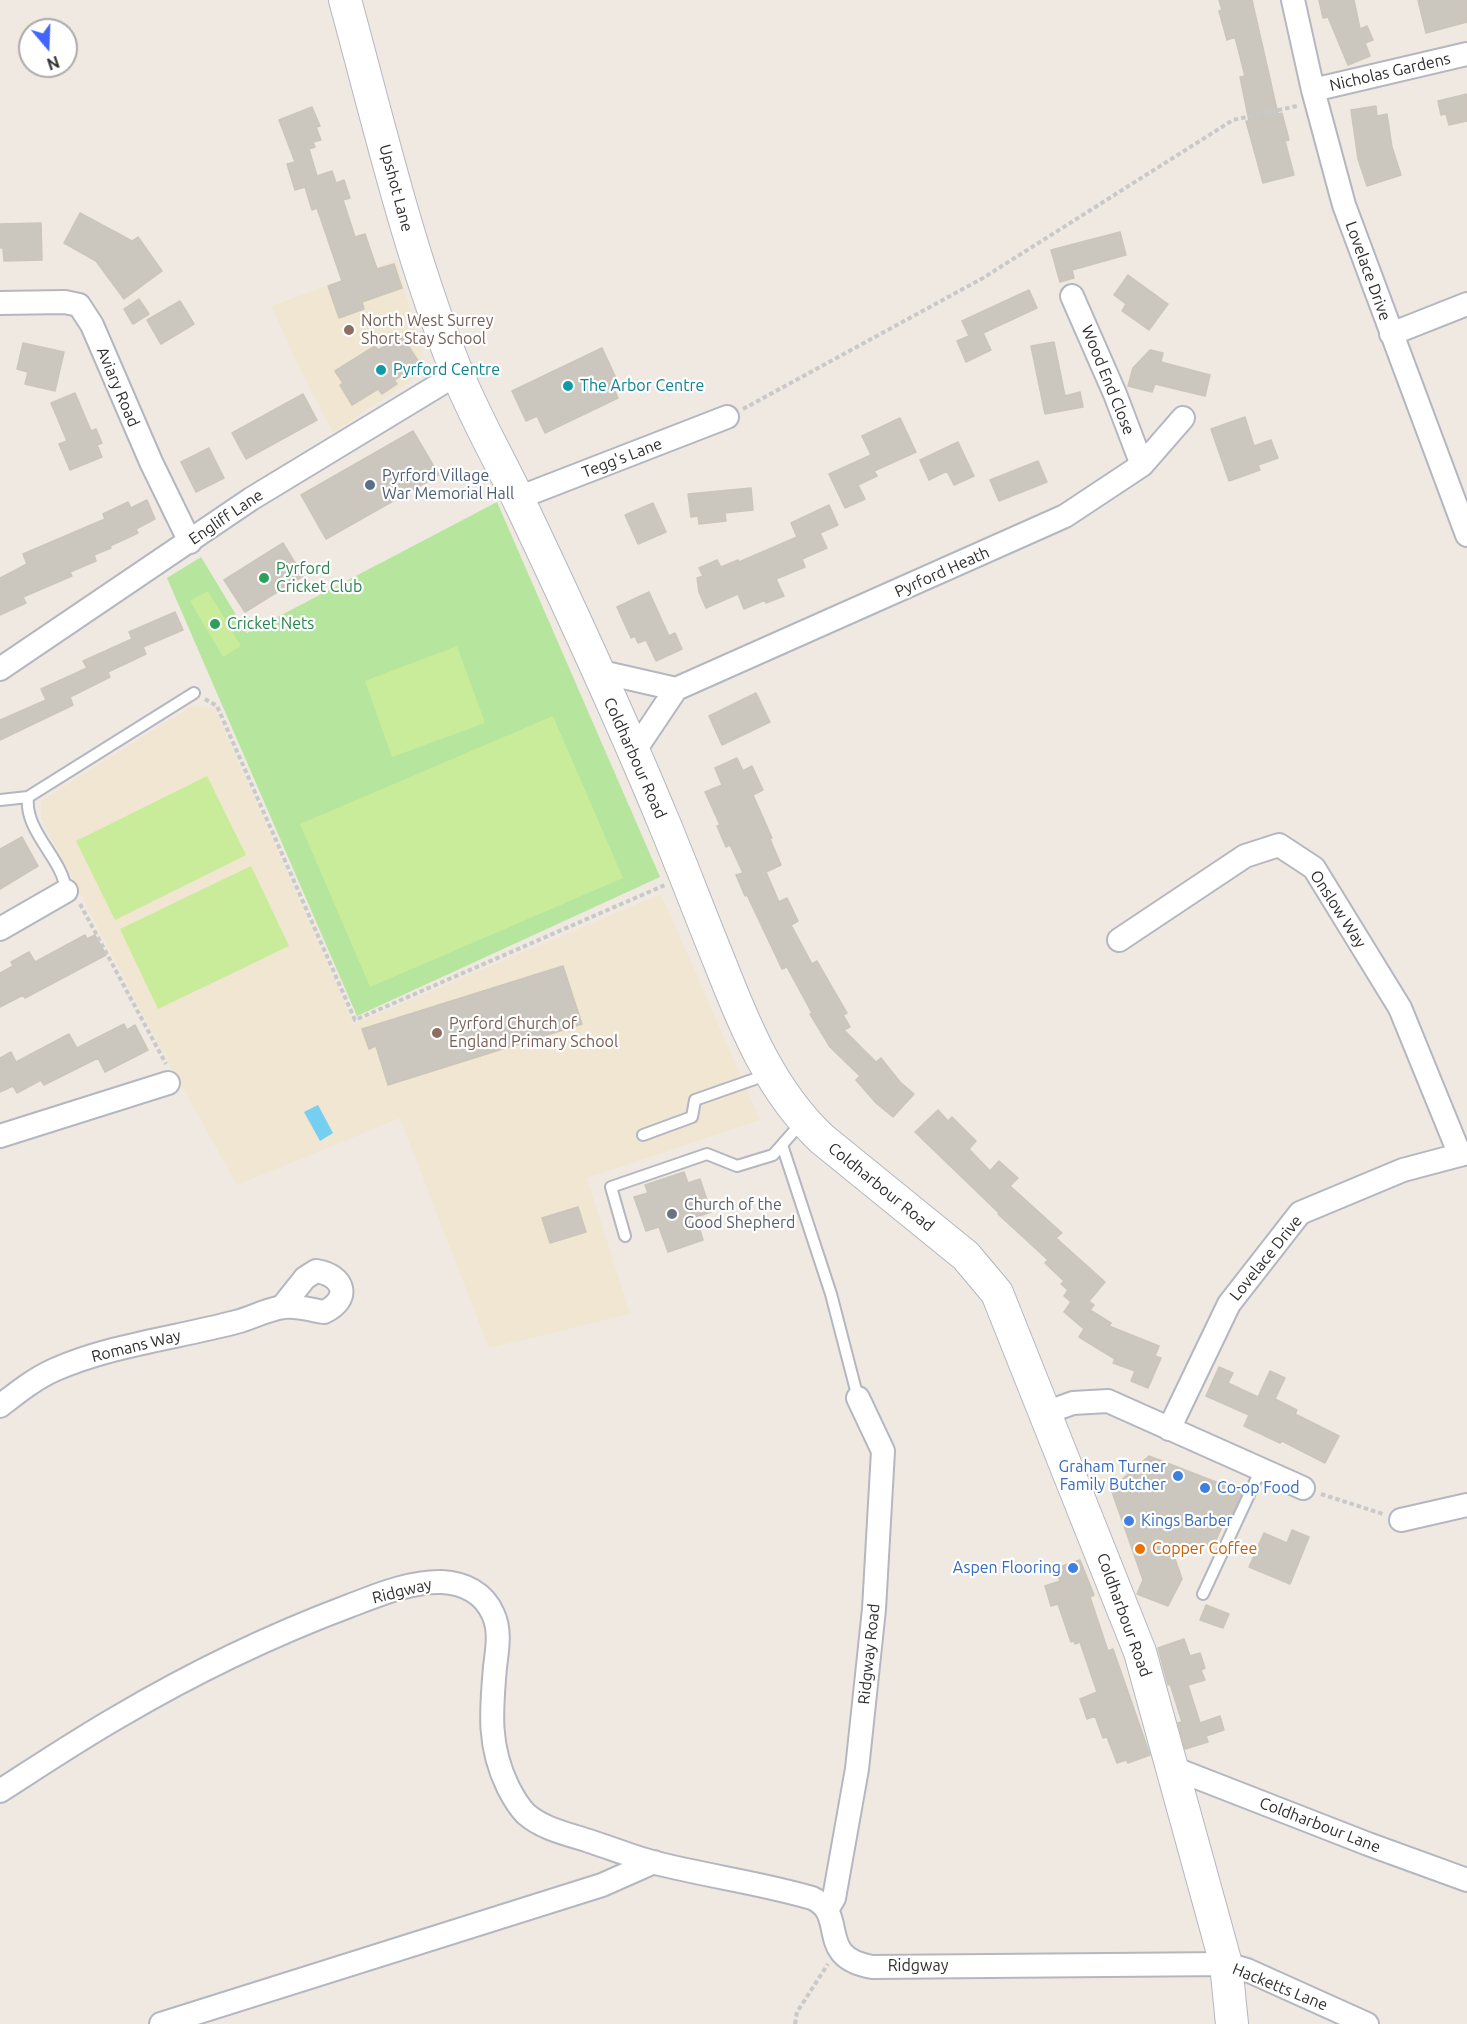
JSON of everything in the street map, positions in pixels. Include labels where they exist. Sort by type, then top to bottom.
[{"type":"main road","name":"Upshot Lane","points":[[345,0],[410,239],[457,374]]},
{"type":"main road","name":"Coldharbour Road","points":[[457,374],[518,498],[597,671],[662,818],[739,1011],[769,1074],[802,1121],[966,1256],[997,1293],[1140,1652],[1226,1964],[1232,2024]]},
{"type":"street","name":"Lovelace Drive","points":[[1293,0],[1315,96],[1344,205],[1467,535]]},
{"type":"street","name":"Nicholas Gardens","points":[[1315,96],[1467,54]]},
{"type":"street","name":"Wood End Close","points":[[1072,296],[1115,394],[1142,465]]},
{"type":"street","name":"Aviary Road","points":[[0,303],[65,302],[79,305],[92,325],[151,462],[190,542]]},
{"type":"street","points":[[1391,334],[1467,304]]},
{"type":"street","name":"Engliff Lane","points":[[0,669],[251,499],[457,374]]},
{"type":"street","name":"Tegg's Lane","points":[[518,498],[727,417]]},
{"type":"street","name":"Pyrford Heath","points":[[676,689],[1065,516],[1142,465],[1183,418]]},
{"type":"street","points":[[597,671],[676,689],[633,753]]},
{"type":"street","name":"Onslow Way","points":[[1119,940],[1245,856],[1279,845],[1314,868],[1400,1008],[1463,1154]]},
{"type":"street","points":[[0,929],[50,912],[66,891]]},
{"type":"street","points":[[0,1136],[156,1094]]},
{"type":"street","name":"Lovelace Drive","points":[[1169,1429],[1229,1304],[1300,1213],[1403,1170],[1463,1154]]},
{"type":"street","name":"Romans Way","points":[[0,1406],[52,1371],[83,1359],[238,1322],[282,1307]]},
{"type":"street","name":"Ridgway Road","points":[[827,1910],[834,1898],[857,1769],[874,1609],[883,1451],[858,1398]]},
{"type":"street","points":[[1045,1413],[1073,1403],[1108,1401],[1303,1488]]},
{"type":"street","points":[[1401,1520],[1467,1505]]},
{"type":"street","name":"Ridgway","points":[[0,1791],[117,1717],[293,1628],[409,1586],[441,1582],[458,1584],[475,1591],[485,1600],[497,1627],[498,1641],[492,1701],[495,1756],[518,1805],[526,1814],[545,1826],[654,1862],[806,1896],[818,1901],[827,1910]]},
{"type":"street","name":"Coldharbour Lane","points":[[1173,1768],[1467,1880]]},
{"type":"street","points":[[161,2024],[602,1885],[654,1862]]},
{"type":"street","points":[[827,1910],[838,1948]]},
{"type":"street","name":"Ridgway","points":[[838,1948],[851,1961],[872,1967],[1226,1964]]},
{"type":"street","name":"Hacketts Lane","points":[[1226,1964],[1247,1970],[1367,2024]]},
{"type":"lane","points":[[0,800],[28,797],[194,693]]},
{"type":"lane","points":[[28,797],[27,809],[65,882],[66,891]]},
{"type":"lane","points":[[643,1135],[692,1117],[695,1100],[769,1074]]},
{"type":"lane","points":[[625,1236],[610,1187],[707,1154],[737,1166],[773,1155],[802,1121]]},
{"type":"lane","points":[[782,1145],[831,1294],[858,1398]]},
{"type":"lane","points":[[1203,1594],[1261,1470]]},
{"type":"path","points":[[727,417],[983,278],[1233,120],[1315,96]]},
{"type":"path","points":[[194,693],[217,706],[355,1020],[670,883]]},
{"type":"path","points":[[66,891],[83,906],[166,1064],[156,1094]]},
{"type":"path","points":[[1303,1488],[1401,1520]]},
{"type":"path","points":[[795,2024],[797,2012],[838,1948]]},
{"type":"shaded area","name":"North West Surrey Short Stay School","points":[[396,260],[427,370],[333,432],[293,355],[272,306]]},
{"type":"shaded area","name":"Pyrford Church of England Primary School","points":[[193,705],[215,709],[354,1024],[661,894],[760,1120],[587,1178],[630,1314],[489,1348],[400,1118],[237,1185],[157,1041],[41,818],[41,801]]},
{"type":"green space","points":[[497,502],[660,877],[357,1016],[167,578],[201,557],[247,633]]},
{"type":"green space","name":"Cricket Nets","points":[[208,591],[241,646],[223,657],[190,601]]},
{"type":"green space","points":[[457,646],[485,723],[392,757],[365,681]]},
{"type":"green space","points":[[553,716],[623,878],[370,987],[300,824]]},
{"type":"green space","points":[[207,776],[246,855],[115,920],[76,841]]},
{"type":"green space","points":[[251,866],[289,946],[158,1009],[120,929]]},
{"type":"water","points":[[318,1105],[333,1133],[320,1141],[304,1112]]},
{"type":"building","points":[[1219,0],[1252,0],[1278,114],[1282,113],[1289,140],[1285,141],[1294,175],[1263,183],[1246,121],[1249,121],[1240,77],[1245,76],[1235,37],[1227,40],[1219,11],[1222,10]]},
{"type":"building","points":[[1319,0],[1354,0],[1360,29],[1367,26],[1373,40],[1365,43],[1370,56],[1348,65],[1328,17],[1323,18]]},
{"type":"building","points":[[1418,0],[1467,0],[1467,22],[1426,33]]},
{"type":"building","points":[[1467,94],[1467,121],[1449,125],[1446,114],[1441,115],[1438,101]]},
{"type":"building","points":[[1376,106],[1377,116],[1387,114],[1392,147],[1401,175],[1367,186],[1358,159],[1351,110]]},
{"type":"building","points":[[312,107],[320,126],[316,127],[321,140],[313,142],[315,147],[309,149],[317,176],[332,171],[336,183],[344,180],[350,198],[343,200],[355,237],[365,234],[377,269],[394,264],[402,288],[362,302],[364,309],[339,318],[328,286],[342,281],[317,208],[312,210],[305,187],[295,190],[287,164],[295,162],[279,120]]},
{"type":"building","points":[[80,213],[132,241],[138,237],[162,271],[124,299],[96,261],[64,243]]},
{"type":"building","points":[[41,223],[42,260],[4,261],[3,248],[0,248],[0,224]]},
{"type":"building","points":[[1120,232],[1126,255],[1072,270],[1074,278],[1060,282],[1051,250]]},
{"type":"building","points":[[1128,275],[1168,304],[1149,330],[1122,311],[1126,304],[1114,295]]},
{"type":"building","points":[[1029,290],[1037,308],[983,333],[991,350],[966,362],[957,341],[969,336],[962,321]]},
{"type":"building","points":[[139,299],[149,314],[133,324],[124,309]]},
{"type":"building","points":[[180,301],[194,324],[161,344],[147,320]]},
{"type":"building","name":"Pyrford Centre","points":[[402,336],[420,364],[394,380],[397,384],[382,394],[378,389],[352,405],[335,371],[375,346],[378,350]]},
{"type":"building","points":[[1054,342],[1065,396],[1080,392],[1083,407],[1045,414],[1031,346]]},
{"type":"building","points":[[23,343],[64,352],[55,391],[25,384],[28,372],[17,369]]},
{"type":"building","name":"The Arbor Centre","points":[[602,348],[616,378],[610,381],[618,398],[545,433],[537,416],[526,421],[512,391]]},
{"type":"building","points":[[1150,350],[1163,353],[1161,362],[1210,375],[1205,396],[1155,384],[1152,392],[1128,386],[1133,368]]},
{"type":"building","points":[[75,393],[91,431],[96,429],[102,443],[97,445],[102,457],[70,470],[59,444],[67,441],[51,403]]},
{"type":"building","points":[[303,394],[317,420],[246,459],[232,433]]},
{"type":"building","points":[[1245,417],[1254,446],[1271,440],[1278,458],[1258,465],[1260,470],[1229,481],[1211,429]]},
{"type":"building","points":[[900,418],[916,452],[874,471],[877,476],[858,485],[865,499],[845,508],[829,474],[871,455],[862,436]]},
{"type":"building","name":"Pyrford Village War Memorial Hall","points":[[413,431],[439,475],[326,539],[301,495]]},
{"type":"building","points":[[958,442],[974,476],[954,485],[947,471],[929,480],[920,460]]},
{"type":"building","points":[[209,448],[224,478],[196,492],[181,462]]},
{"type":"building","points":[[1038,461],[1047,482],[999,501],[990,480]]},
{"type":"building","points":[[751,488],[753,510],[725,513],[726,521],[699,524],[698,516],[691,517],[688,494]]},
{"type":"building","points":[[147,500],[155,519],[136,529],[138,533],[94,555],[96,561],[70,572],[72,576],[23,597],[26,603],[0,615],[0,578],[27,564],[23,554],[105,519],[103,514],[128,502],[131,508]]},
{"type":"building","points":[[653,503],[666,532],[638,544],[625,515]]},
{"type":"building","points":[[829,505],[838,525],[820,533],[827,548],[802,559],[805,567],[776,579],[784,596],[766,603],[765,600],[744,609],[738,594],[706,608],[699,592],[697,578],[703,576],[699,568],[717,560],[721,567],[738,560],[739,562],[797,537],[791,523]]},
{"type":"building","name":"Pyrford Cricket Club","points":[[283,543],[303,576],[245,612],[224,580]]},
{"type":"building","points":[[649,592],[669,636],[675,633],[682,649],[656,661],[646,640],[638,643],[635,636],[631,638],[617,607]]},
{"type":"building","points":[[175,612],[183,630],[143,647],[146,654],[108,672],[110,677],[70,697],[73,705],[0,740],[0,720],[46,700],[41,689],[87,668],[83,661],[132,639],[129,632]]},
{"type":"building","points":[[756,693],[770,722],[722,745],[709,716]]},
{"type":"building","points":[[737,758],[743,771],[752,766],[763,790],[753,795],[781,865],[766,872],[779,902],[787,898],[798,921],[791,925],[812,964],[817,961],[847,1013],[843,1015],[850,1027],[844,1030],[876,1062],[881,1058],[900,1082],[914,1094],[893,1117],[876,1103],[856,1080],[860,1076],[830,1047],[810,1014],[812,1013],[787,967],[782,969],[747,895],[745,896],[736,875],[743,873],[730,845],[726,847],[717,826],[720,825],[705,792],[722,785],[715,768]]},
{"type":"building","points":[[22,837],[38,866],[0,889],[0,849]]},
{"type":"building","points":[[85,935],[87,939],[95,935],[106,955],[25,998],[23,995],[0,1007],[0,973],[13,966],[11,962],[29,952],[35,962]]},
{"type":"building","points":[[563,966],[582,1024],[388,1085],[376,1046],[369,1049],[362,1029]]},
{"type":"building","points":[[124,1024],[127,1030],[135,1025],[148,1050],[105,1072],[98,1058],[44,1085],[41,1080],[17,1093],[13,1086],[0,1092],[0,1058],[11,1052],[16,1062],[69,1034],[77,1048]]},
{"type":"building","points":[[938,1110],[948,1121],[952,1117],[976,1141],[969,1149],[990,1171],[999,1161],[1018,1178],[1010,1186],[1062,1233],[1056,1238],[1105,1282],[1089,1301],[1094,1305],[1090,1310],[1111,1323],[1109,1326],[1159,1346],[1155,1356],[1161,1358],[1148,1388],[1131,1381],[1135,1371],[1113,1363],[1115,1359],[1079,1337],[1084,1329],[1064,1312],[1071,1302],[1064,1296],[1068,1290],[1061,1284],[1064,1281],[1045,1263],[1048,1260],[915,1132]]},
{"type":"building","name":"Church of the Good Shepherd","points":[[684,1172],[688,1183],[700,1179],[711,1212],[696,1217],[703,1240],[668,1252],[659,1227],[646,1231],[634,1197],[648,1193],[645,1185]]},
{"type":"building","points":[[578,1207],[586,1232],[550,1243],[542,1218]]},
{"type":"building","points":[[1219,1367],[1233,1373],[1228,1383],[1258,1397],[1270,1371],[1285,1378],[1275,1399],[1297,1410],[1295,1414],[1339,1436],[1325,1463],[1282,1441],[1280,1443],[1244,1426],[1249,1415],[1206,1396]]},
{"type":"building","points":[[1149,1456],[1242,1492],[1229,1521],[1225,1520],[1213,1547],[1195,1542],[1172,1550],[1182,1579],[1168,1606],[1137,1594],[1143,1580],[1111,1489]]},
{"type":"building","points":[[1292,1530],[1309,1537],[1290,1584],[1249,1567],[1264,1533],[1287,1543]]},
{"type":"building","points":[[1080,1560],[1094,1595],[1090,1597],[1108,1651],[1113,1649],[1150,1755],[1128,1763],[1126,1760],[1117,1763],[1107,1737],[1103,1738],[1095,1716],[1087,1719],[1080,1699],[1097,1692],[1080,1642],[1075,1644],[1074,1641],[1071,1642],[1058,1604],[1051,1606],[1045,1586],[1060,1581],[1057,1573],[1064,1571],[1062,1566]]},
{"type":"building","points":[[1206,1605],[1229,1614],[1223,1628],[1200,1620]]},
{"type":"building","points":[[1184,1639],[1190,1656],[1200,1653],[1205,1668],[1201,1670],[1205,1680],[1188,1685],[1200,1723],[1220,1716],[1224,1730],[1206,1736],[1208,1742],[1185,1749],[1178,1723],[1182,1722],[1170,1684],[1168,1685],[1158,1648]]},
{"type":"place","name":"North West Surrey Short Stay School","points":[[349,330]]},
{"type":"place","name":"Pyrford Centre","points":[[381,370]]},
{"type":"place","name":"The Arbor Centre","points":[[568,386]]},
{"type":"place","name":"Pyrford Village War Memorial Hall","points":[[370,485]]},
{"type":"place","name":"Pyrford Cricket Club","points":[[264,578]]},
{"type":"place","name":"Cricket Nets","points":[[215,624]]},
{"type":"place","name":"Pyrford Church of England Primary School","points":[[437,1033]]},
{"type":"place","name":"Church of the Good Shepherd","points":[[672,1214]]},
{"type":"place","name":"Graham Turner Family Butcher","points":[[1178,1476]]},
{"type":"place","name":"Co-op Food","points":[[1205,1488]]},
{"type":"place","name":"Kings Barber","points":[[1129,1521]]},
{"type":"place","name":"Copper Coffee","points":[[1140,1549]]},
{"type":"place","name":"Aspen Flooring","points":[[1073,1568]]}]
